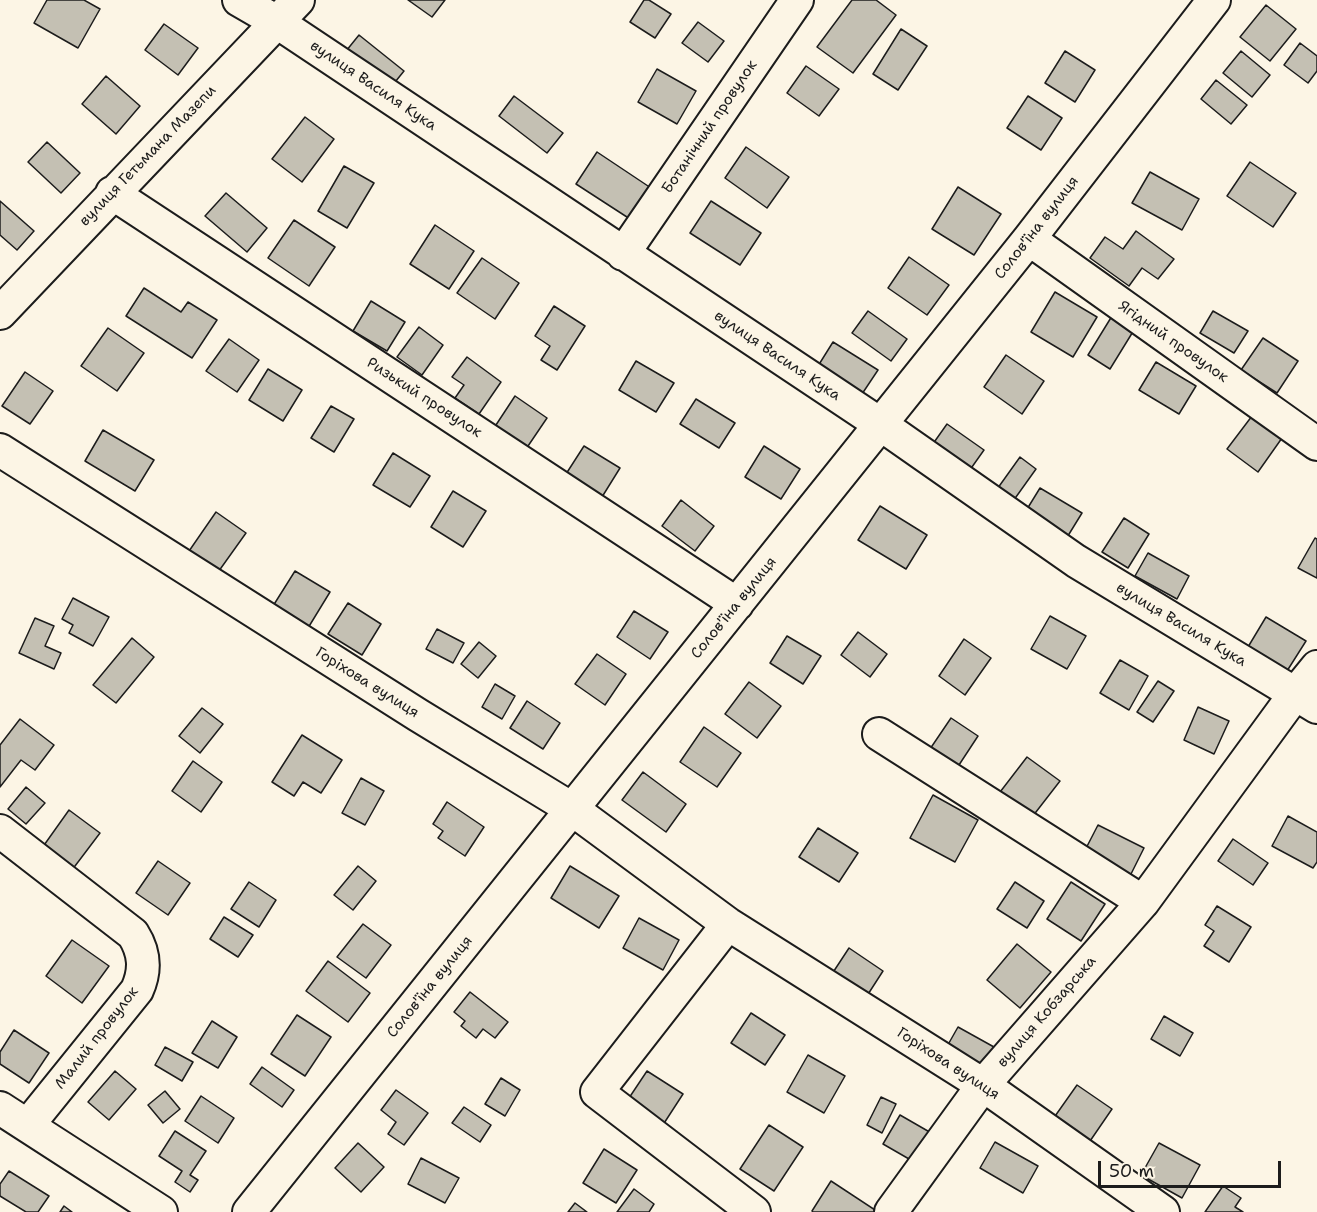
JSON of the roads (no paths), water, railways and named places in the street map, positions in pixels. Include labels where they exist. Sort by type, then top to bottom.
[{"type":"street","name":"вулиця Василя Кука","points":[[239,0],[288,11],[623,254],[880,424],[1076,561],[1306,700]]},
{"type":"street","name":"Ботанічний провулок","points":[[623,254],[797,0]]},
{"type":"street","name":"Солов'їна вулиця","points":[[249,1212],[1029,239],[1214,0]]},
{"type":"street","name":"вулиця Гетьмана Мазепи","points":[[0,313],[288,11]]},
{"type":"street","name":"Ризький провулок","points":[[112,193],[737,604]]},
{"type":"street","name":"Ягідний провулок","points":[[1029,239],[1317,444]]},
{"type":"street","name":"Горіхова вулиця","points":[[0,450],[418,715],[572,809],[728,924],[983,1085],[1162,1212]]},
{"type":"street","name":"вулиця Кобзарська","points":[[891,1212],[983,1085],[1143,903],[1306,700],[1317,667]]},
{"type":"street","points":[[879,734],[1143,903]]},
{"type":"street","name":"Малий провулок","points":[[0,831],[133,934],[141,947],[144,963],[142,979],[137,990],[28,1125]]},
{"type":"street","points":[[728,924],[597,1092],[754,1212]]},
{"type":"street","points":[[0,1108],[161,1212]]}]
